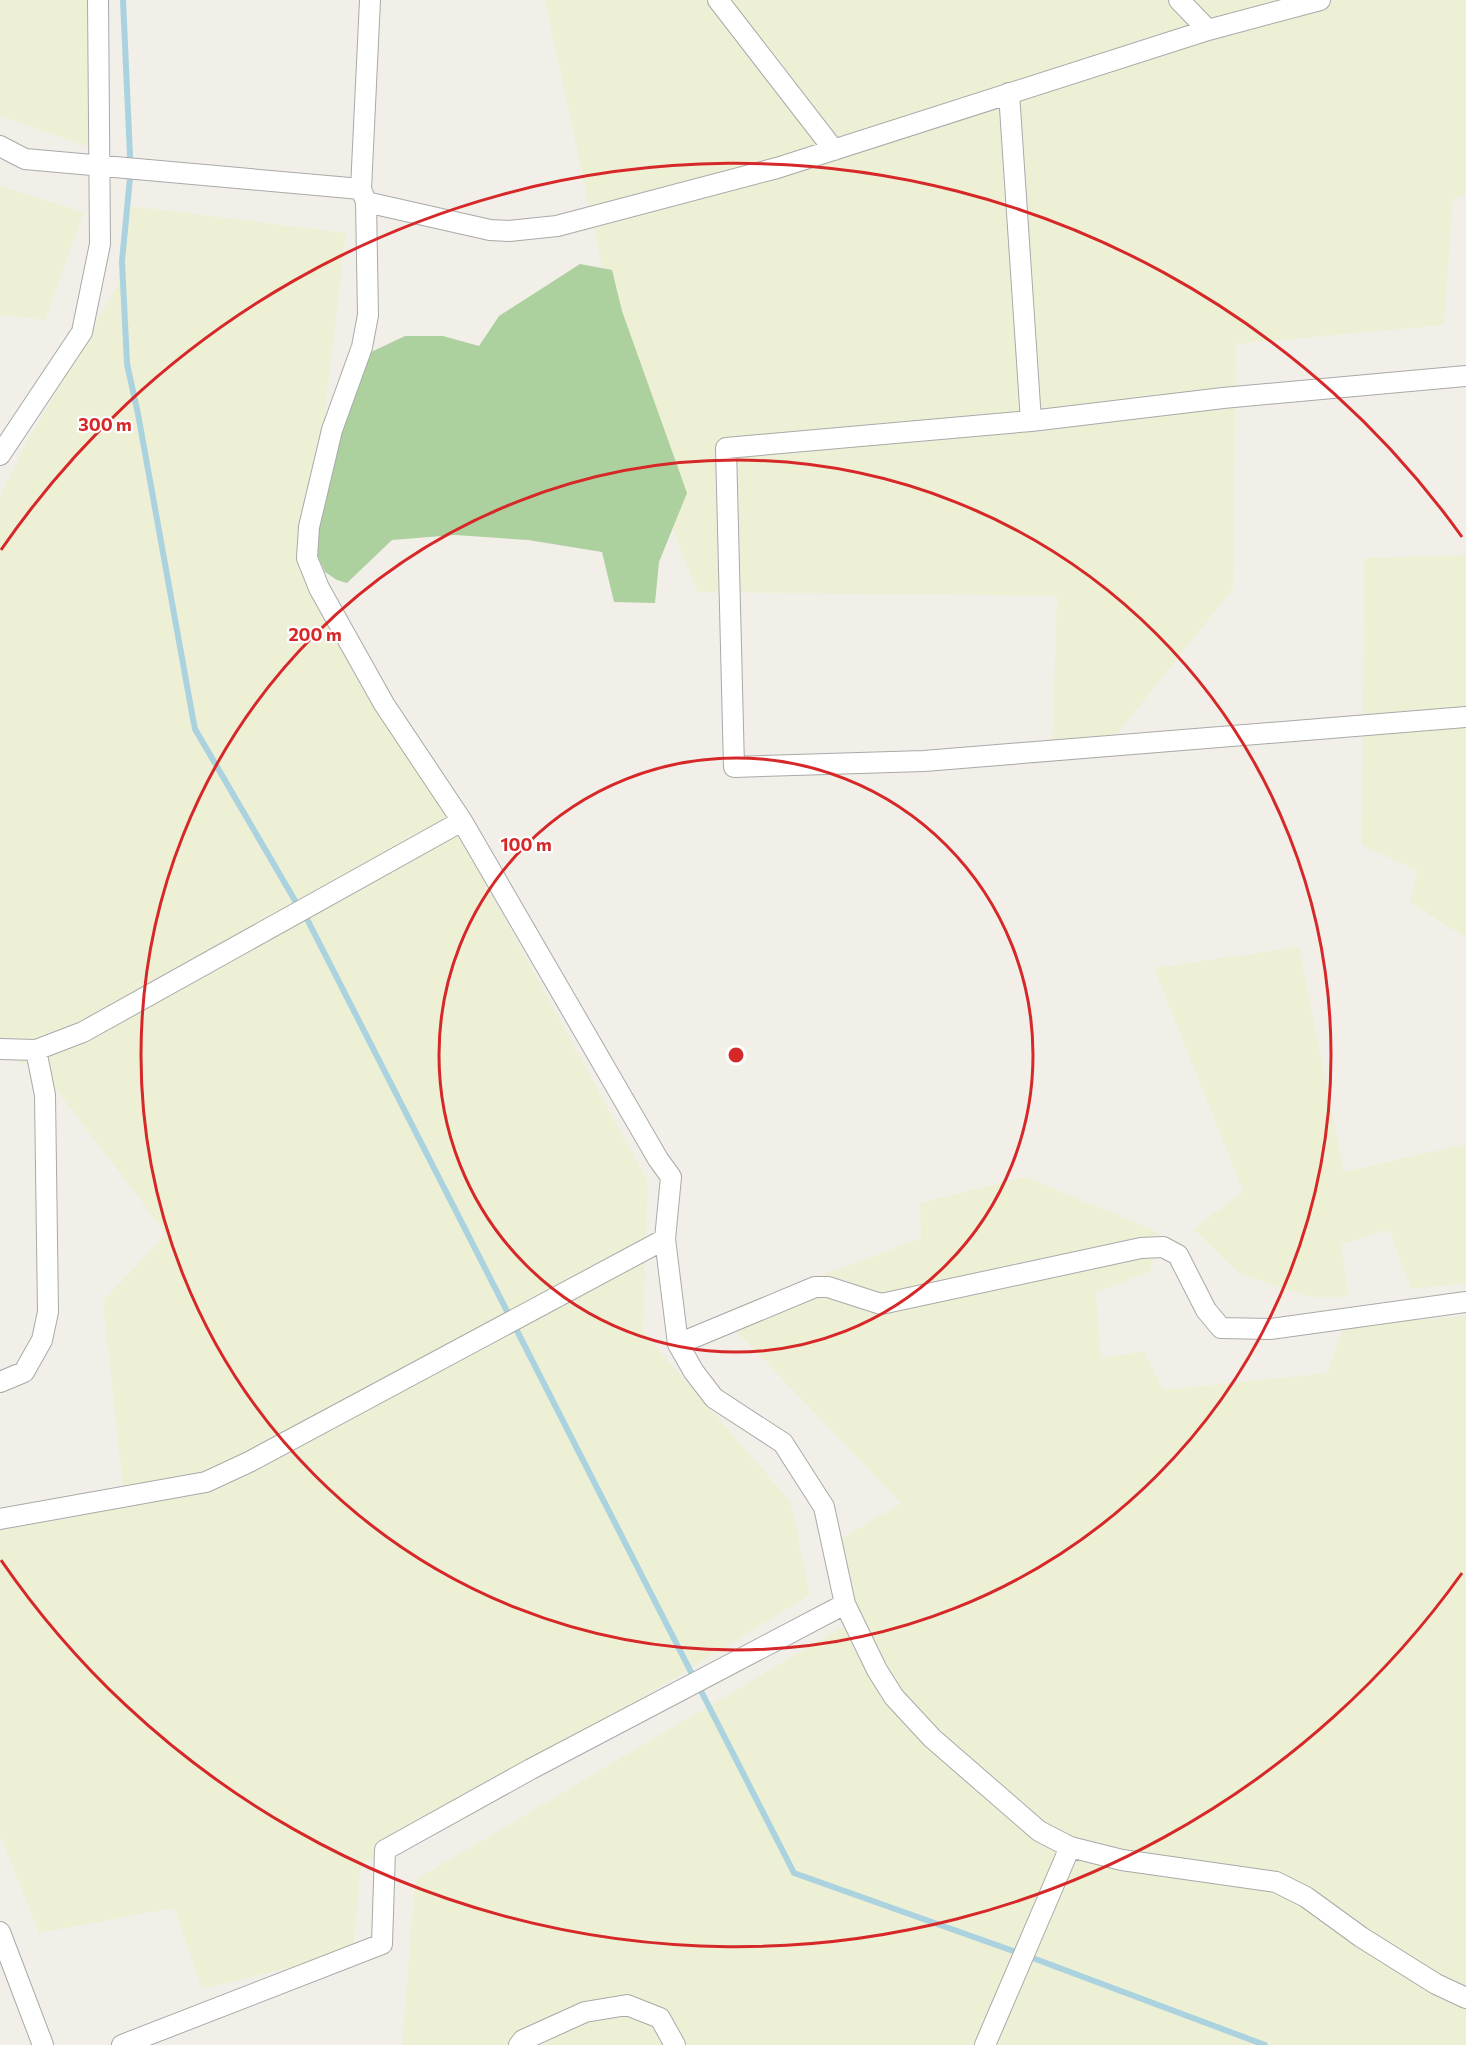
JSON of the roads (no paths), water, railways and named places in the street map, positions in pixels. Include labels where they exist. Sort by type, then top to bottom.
[{"type":"street","points":[[0,455],[82,332],[100,244],[107,165],[98,0]]},
{"type":"street","points":[[370,0],[363,195],[369,315],[362,347],[332,430],[309,527],[307,558],[319,588],[384,704],[462,821],[646,1139],[671,1177],[665,1239],[678,1344],[694,1372],[714,1398],[783,1443],[819,1498],[824,1507],[845,1604],[877,1670],[894,1697],[932,1738],[1039,1831],[1070,1847],[1122,1860],[1276,1882],[1306,1897],[1361,1937],[1426,1978],[1466,1998]]},
{"type":"street","points":[[718,0],[834,150]]},
{"type":"street","points":[[1179,0],[1208,30]]},
{"type":"street","points":[[0,146],[25,159],[146,168],[363,195],[490,230],[509,231],[557,226],[777,168],[1208,30],[1320,0]]},
{"type":"street","points":[[1009,93],[1031,421]]},
{"type":"street","points":[[1466,376],[1223,398],[1031,421],[726,448],[734,767],[924,761],[1466,717]]},
{"type":"street","points":[[0,1049],[36,1050],[83,1032],[462,821]]},
{"type":"street","points":[[0,1382],[24,1372],[42,1340],[48,1312],[45,1095],[36,1050]]},
{"type":"street","points":[[0,1519],[206,1482],[249,1462],[665,1239]]},
{"type":"street","points":[[678,1344],[815,1287],[828,1287],[882,1305],[1141,1248],[1163,1247],[1178,1255],[1206,1310],[1221,1328],[1270,1329],[1466,1302]]},
{"type":"street","points":[[122,2045],[382,1944],[385,1850],[531,1769],[845,1604]]},
{"type":"street","points":[[985,2045],[1070,1847]]},
{"type":"street","points":[[0,1932],[43,2045]]},
{"type":"street","points":[[519,2045],[523,2040],[585,2012],[627,2005],[660,2018],[675,2045]]},
{"type":"waterway","points":[[123,0],[130,156],[122,261],[127,364],[193,719],[195,729],[297,904]]},
{"type":"waterway","points":[[307,919],[693,1676]]},
{"type":"waterway","points":[[700,1689],[794,1873],[1016,1952]]},
{"type":"waterway","points":[[1030,1957],[1265,2045]]}]
